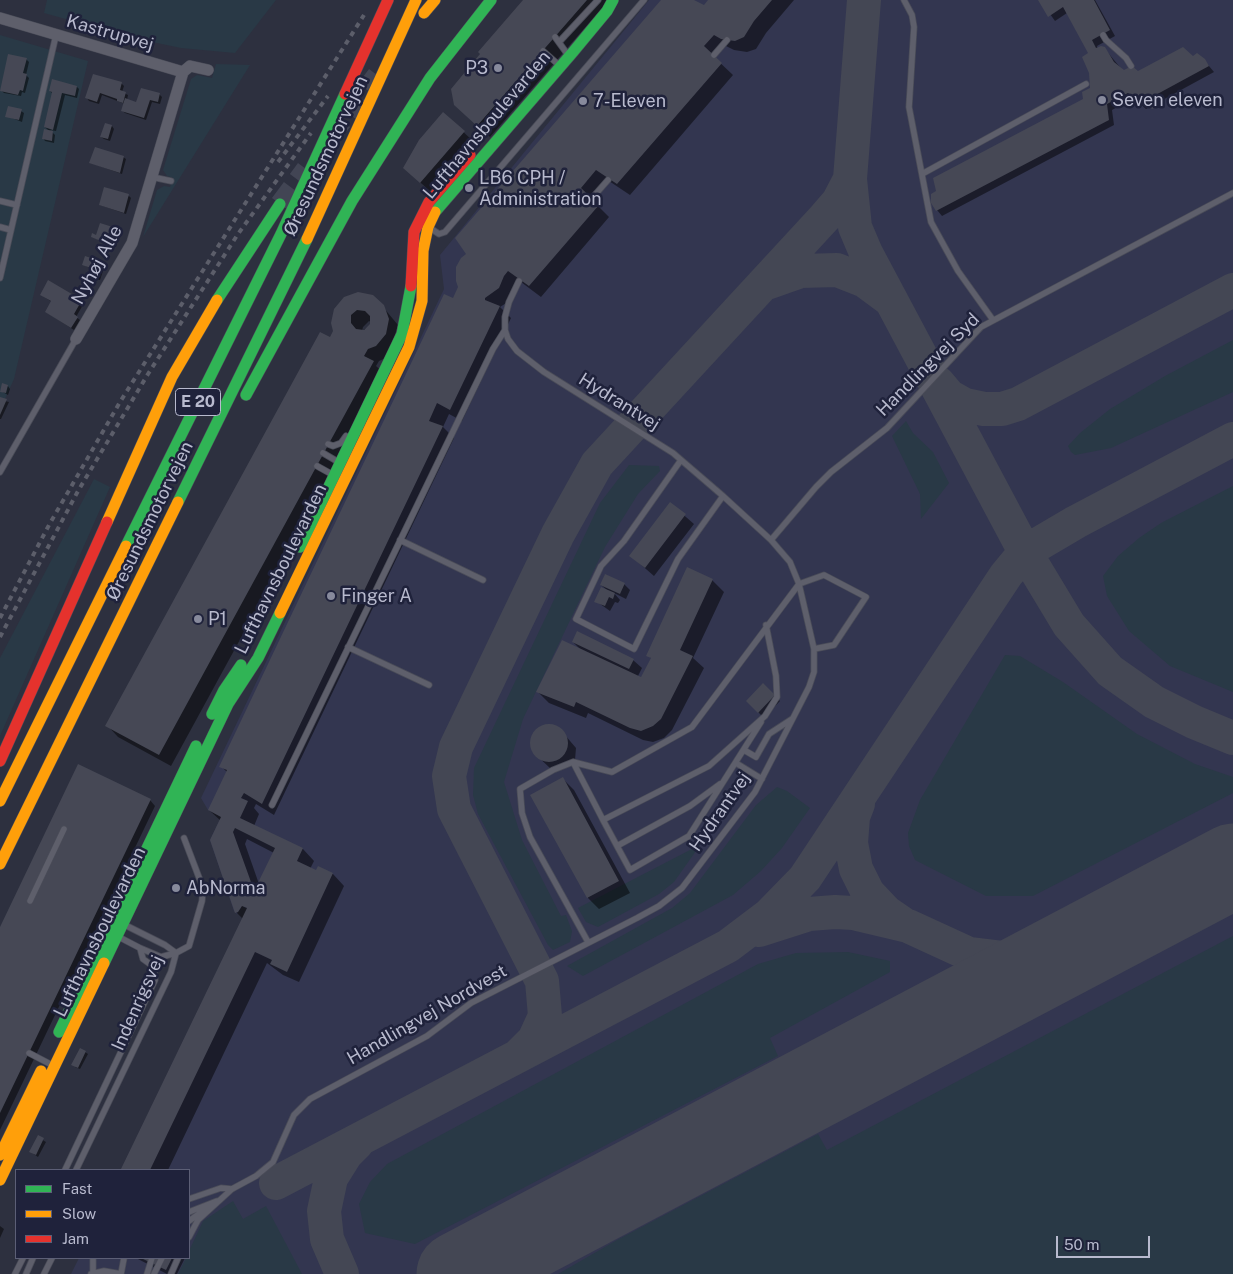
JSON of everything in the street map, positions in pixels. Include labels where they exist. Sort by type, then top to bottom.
[{"type":"main road","name":"Øresundsmotorvejen","points":[[0,800],[281,234],[388,0]]},
{"type":"main road","name":"Øresundsmotorvejen","points":[[0,864],[307,239],[416,0]]},
{"type":"main road","points":[[424,13],[435,0]]},
{"type":"main road","points":[[242,402],[300,294],[371,171],[430,78],[491,0]]},
{"type":"main road","name":"Lufthavnsboulevarden","points":[[118,921],[216,704],[255,642],[402,334],[408,317],[414,232],[436,210],[556,63],[562,46],[603,0]]},
{"type":"main road","name":"Lufthavnsboulevarden","points":[[562,46],[607,11],[613,0]]},
{"type":"main road","points":[[0,761],[172,377],[230,276],[280,204]]},
{"type":"main road","name":"Lufthavnsboulevarden","points":[[0,1180],[50,1064],[112,933],[228,704],[258,658],[417,324],[422,301],[424,224]]},
{"type":"main road","points":[[175,511],[228,427]]},
{"type":"main road","name":"Lufthavnsboulevarden","points":[[0,1155],[50,1064]]},
{"type":"street","name":"Kastrupvej","points":[[0,18],[183,72],[190,66],[208,70]]},
{"type":"street","name":"Nyhøj Alle","points":[[76,339],[132,243],[183,72]]},
{"type":"lane","points":[[562,46],[598,0]]},
{"type":"lane","points":[[424,224],[439,234],[445,232],[644,0]]},
{"type":"lane","points":[[904,0],[912,15],[914,27],[909,107],[931,222],[958,271],[992,320]]},
{"type":"lane","points":[[1103,34],[1106,40],[1126,58],[1131,66]]},
{"type":"lane","points":[[0,278],[56,35]]},
{"type":"lane","points":[[714,55],[727,40]]},
{"type":"lane","points":[[543,51],[556,63]]},
{"type":"lane","points":[[922,174],[1086,84]]},
{"type":"lane","points":[[1149,98],[1153,106]]},
{"type":"lane","points":[[152,177],[171,182]]},
{"type":"lane","points":[[592,197],[608,180]]},
{"type":"lane","name":"Handlingvej Syd","points":[[771,540],[826,477],[887,428],[981,326],[1233,194]]},
{"type":"lane","points":[[0,201],[17,205]]},
{"type":"lane","points":[[0,228],[11,230]]},
{"type":"lane","points":[[272,805],[493,349],[505,330],[505,317],[519,281]]},
{"type":"lane","name":"Hydrantvej","points":[[505,330],[508,339],[517,351],[544,372],[681,460],[771,540]]},
{"type":"lane","points":[[0,472],[76,339]]},
{"type":"lane","points":[[328,444],[333,446],[341,443],[354,420],[369,404]]},
{"type":"lane","points":[[317,466],[334,476],[347,474],[341,463],[323,453]]},
{"type":"lane","points":[[681,460],[624,541],[601,566],[576,619],[634,649],[678,558],[723,496]]},
{"type":"lane","points":[[400,540],[484,580]]},
{"type":"lane","points":[[771,540],[790,562],[799,584]]},
{"type":"lane","points":[[588,942],[530,837],[522,813],[520,789],[553,770],[573,762],[612,772],[692,727],[766,625],[799,584],[824,575],[866,597],[834,645],[814,649]]},
{"type":"lane","name":"Hydrantvej","points":[[588,942],[659,906],[682,888],[745,807],[794,717],[809,687],[814,672],[814,649],[799,584]]},
{"type":"lane","points":[[573,762],[630,870],[689,836],[777,697],[776,676],[766,625]]},
{"type":"lane","points":[[348,647],[429,685]]},
{"type":"lane","points":[[603,820],[708,766],[765,716]]},
{"type":"lane","points":[[744,750],[756,757],[769,734],[794,717]]},
{"type":"lane","points":[[736,763],[762,778]]},
{"type":"lane","points":[[617,846],[690,806],[724,782]]},
{"type":"lane","points":[[30,901],[64,829]]},
{"type":"lane","name":"Indenrigsvej","points":[[76,1169],[171,972],[176,953],[188,946],[202,901],[203,888],[184,838]]},
{"type":"lane","points":[[118,921],[165,945],[176,953]]},
{"type":"lane","name":"Indenrigsvej","points":[[64,1169],[155,980],[154,967],[143,958],[140,948],[112,933]]},
{"type":"lane","name":"Handlingvej Nordvest","points":[[232,1188],[256,1176],[272,1162],[294,1115],[310,1099],[427,1036],[471,1003],[588,942]]},
{"type":"lane","points":[[140,948],[160,957],[176,953]]},
{"type":"lane","points":[[29,1052],[50,1064]]},
{"type":"lane","points":[[190,1199],[221,1188],[232,1188]]},
{"type":"lane","points":[[190,1235],[198,1220],[232,1188]]},
{"type":"lane","points":[[190,1212],[221,1199]]},
{"type":"lane","points":[[190,1220],[221,1199]]},
{"type":"lane","points":[[15,1274],[22,1259]]},
{"type":"lane","points":[[26,1274],[33,1259]]},
{"type":"lane","points":[[44,1274],[52,1259]]},
{"type":"lane","points":[[93,1259],[92,1273],[104,1271],[121,1274],[124,1259]]},
{"type":"lane","points":[[147,1274],[152,1259]]},
{"type":"lane","points":[[154,1274],[162,1259]]},
{"type":"lane","points":[[171,1274],[178,1259]]},
{"type":"shaded area","points":[[47,0],[276,0],[235,53],[181,48],[138,39],[44,13]]},
{"type":"shaded area","points":[[649,0],[1233,0],[1233,1274],[71,1274],[78,1259],[190,1259],[190,1169],[121,1169],[247,909],[242,906],[237,914],[234,911],[210,840],[221,817],[208,810],[201,798],[444,289],[440,255]]},
{"type":"shaded area","points":[[0,35],[88,61],[14,379],[0,410]]},
{"type":"shaded area","points":[[216,64],[250,65],[143,237],[157,190],[164,186],[170,187],[173,178],[167,176],[163,170],[191,79],[197,75],[212,78]]},
{"type":"shaded area","points":[[1233,340],[1233,392],[1111,448],[1075,455],[1071,452],[1068,446],[1080,433],[1110,409],[1165,376]]},
{"type":"shaded area","points":[[906,421],[913,433],[933,452],[949,483],[921,519],[920,494],[892,436]]},
{"type":"shaded area","points":[[629,465],[659,466],[660,471],[638,494],[605,547],[523,719],[504,782],[522,840],[561,916],[566,915],[572,931],[570,942],[553,950],[548,945],[478,814],[473,795],[474,768],[600,503]]},
{"type":"shaded area","points":[[94,479],[110,487],[0,736],[0,658]]},
{"type":"shaded area","points":[[1233,486],[1233,692],[1170,666],[1129,631],[1107,596],[1103,576],[1118,556],[1139,538],[1161,523]]},
{"type":"shaded area","points":[[1005,655],[1020,656],[1063,682],[1137,734],[1195,764],[1233,777],[1233,793],[1033,896],[986,896],[915,860],[909,846],[908,833],[920,800]]},
{"type":"shaded area","points":[[777,787],[787,791],[810,808],[782,848],[761,871],[733,895],[583,976],[567,966],[672,908],[690,893],[756,805]]},
{"type":"shaded area","points":[[708,834],[674,882],[659,894],[598,927],[586,922],[578,908],[690,850]]},
{"type":"shaded area","points":[[1233,936],[1233,1274],[558,1274],[617,1240],[818,1134],[827,1150]]},
{"type":"shaded area","points":[[848,952],[890,961],[890,972],[770,1038],[778,1056],[415,1244],[365,1233],[359,1204],[370,1182],[387,1164],[758,964],[796,953]]},
{"type":"shaded area","points":[[233,1201],[243,1219],[266,1206],[302,1274],[178,1274],[186,1259],[190,1259],[190,1249],[203,1221]]},
{"type":"building","name":"P3","points":[[523,0],[587,0],[477,126],[454,105],[451,89],[480,54],[478,52]]},
{"type":"building","name":"Finger A","points":[[661,0],[694,0],[704,5],[708,0],[772,0],[754,21],[744,37],[735,41],[721,39],[714,35],[704,46],[722,63],[617,184],[596,170],[581,188],[599,205],[529,286],[508,271],[499,288],[485,298],[485,300],[500,306],[450,410],[437,403],[429,421],[443,426],[262,804],[244,793],[241,798],[248,801],[240,818],[303,848],[297,861],[316,870],[318,866],[333,873],[287,972],[270,964],[272,960],[255,952],[150,1169],[121,1169],[247,908],[242,906],[235,913],[210,840],[221,817],[208,810],[227,770],[219,767],[444,294],[453,298],[458,287],[456,267],[461,258],[466,254],[455,238]],"holes":[[[235,828],[275,848],[254,891],[248,889],[251,882],[233,832]]]},
{"type":"building","points":[[1038,0],[1094,0],[1110,30],[1092,40],[1096,48],[1105,47],[1114,62],[1124,70],[1132,66],[1138,71],[1183,47],[1193,56],[1197,53],[1205,59],[1209,66],[1139,104],[1128,93],[1107,104],[1109,120],[936,211],[931,203],[931,194],[936,191],[933,178],[1083,99],[1082,92],[1090,88],[1089,73],[1082,57],[1088,53],[1063,7],[1048,17]]},
{"type":"building","points":[[8,54],[27,58],[23,73],[27,74],[23,91],[20,90],[18,95],[0,91]]},
{"type":"building","points":[[93,74],[122,82],[120,90],[126,92],[123,103],[100,93],[97,102],[85,98]]},
{"type":"building","points":[[52,79],[77,86],[75,96],[62,93],[53,130],[44,127],[52,92],[49,91]]},
{"type":"building","points":[[141,88],[160,93],[158,102],[150,100],[144,118],[121,111],[125,98],[136,102]]},
{"type":"building","points":[[8,106],[22,109],[19,120],[5,117]]},
{"type":"building","points":[[443,112],[465,131],[420,183],[403,168],[419,140]]},
{"type":"building","points":[[105,123],[112,125],[108,139],[100,137]]},
{"type":"building","points":[[44,129],[53,131],[52,141],[42,139]]},
{"type":"building","points":[[95,147],[124,156],[120,173],[89,163]]},
{"type":"building","points":[[104,187],[129,194],[124,213],[99,205]]},
{"type":"building","points":[[100,223],[119,229],[113,246],[91,237],[92,233],[96,235]]},
{"type":"building","points":[[85,256],[103,262],[97,278],[88,276],[91,268],[82,265]]},
{"type":"building","points":[[48,280],[82,300],[74,314],[78,317],[71,328],[45,312],[51,301],[40,295]]},
{"type":"building","name":"P1","points":[[358,292],[373,295],[384,305],[389,319],[386,334],[376,346],[368,349],[364,356],[374,361],[159,755],[105,726],[320,332],[330,337],[333,331],[331,323],[334,309],[344,297]],"holes":[[[357,310],[365,311],[370,316],[370,324],[364,330],[356,329],[351,323],[351,315]]]},
{"type":"building","points":[[2,383],[8,385],[6,393],[0,392]]},
{"type":"building","points":[[0,397],[7,399],[0,415]]},
{"type":"building","points":[[670,502],[686,514],[645,568],[629,556]]},
{"type":"building","points":[[687,567],[713,579],[680,650],[693,656],[661,719],[653,726],[641,731],[630,728],[576,702],[574,707],[536,692],[562,640],[641,677],[651,658],[646,656]]},
{"type":"building","points":[[605,574],[625,583],[620,594],[600,585]]},
{"type":"building","points":[[601,587],[615,593],[613,599],[609,597],[605,606],[594,602]]},
{"type":"building","points":[[577,631],[634,659],[629,669],[572,642]]},
{"type":"building","points":[[763,683],[775,695],[758,713],[746,701]]},
{"type":"building","points":[[549,724],[563,729],[568,743],[563,757],[549,762],[535,757],[530,743],[535,729]]},
{"type":"building","points":[[78,764],[151,799],[0,1113],[0,927]]},
{"type":"building","points":[[563,777],[619,881],[587,898],[530,795]]},
{"type":"building","points":[[80,1048],[86,1051],[78,1068],[71,1065]]},
{"type":"building","points":[[38,1135],[44,1138],[36,1155],[29,1152]]},
{"type":"building","points":[[143,1259],[172,1259],[166,1270]]},
{"type":"taxiway","points":[[864,0],[850,179],[855,227],[866,253],[1025,552],[1069,625],[1110,671],[1154,702],[1194,722],[1233,738]]},
{"type":"taxiway","points":[[520,1054],[534,1040],[545,1016],[542,981],[454,809],[449,776],[456,747],[558,534],[597,464],[825,217],[838,202],[850,179]]},
{"type":"taxiway","points":[[764,284],[801,271],[837,270],[865,281],[888,298]]},
{"type":"taxiway","points":[[938,383],[949,396],[965,405],[984,409],[1002,409],[1018,404],[1233,290]]},
{"type":"taxiway","points":[[276,1183],[728,946],[769,915],[805,878],[1006,575],[1025,552],[1076,522],[1233,439]]},
{"type":"taxiway","points":[[858,804],[853,817],[851,843],[856,869],[868,893],[886,912],[902,923]]},
{"type":"taxiway","points":[[759,930],[809,914],[853,913],[908,926],[969,954],[1002,958],[1028,958],[1095,939]]},
{"type":"taxiway","points":[[342,1274],[327,1239],[324,1211],[331,1178],[346,1154],[357,1143]]},
{"type":"runway","points":[[459,1274],[1233,866]]},
{"type":"tunnel","points":[[330,137],[377,75]]},
{"type":"tunnel","points":[[280,204],[306,169]]},
{"type":"railway","points":[[0,618],[49,525],[120,402],[364,15]]},
{"type":"railway","points":[[278,162],[328,96]]},
{"type":"railway","points":[[0,637],[78,491],[148,374],[238,234],[311,133]]},
{"type":"traffic: fast","points":[[246,395],[352,201],[430,78],[491,0]]},
{"type":"traffic: fast","points":[[435,212],[573,52],[607,11],[613,0]]},
{"type":"traffic: fast","points":[[126,546],[281,234],[345,94]]},
{"type":"traffic: fast","points":[[217,300],[280,204]]},
{"type":"traffic: fast","points":[[178,502],[307,239]]},
{"type":"traffic: fast","points":[[300,547],[402,334],[411,286]]},
{"type":"traffic: fast","points":[[104,963],[228,704],[258,658],[280,613]]},
{"type":"traffic: fast","points":[[212,714],[224,690],[241,665]]},
{"type":"traffic: fast","points":[[59,1032],[196,746]]},
{"type":"traffic: slow","points":[[307,239],[416,0]]},
{"type":"traffic: slow","points":[[424,13],[435,0]]},
{"type":"traffic: slow","points":[[280,613],[409,347],[422,301],[423,251],[428,227],[435,212]]},
{"type":"traffic: slow","points":[[107,522],[172,377],[217,300]]},
{"type":"traffic: slow","points":[[0,864],[178,502]]},
{"type":"traffic: slow","points":[[0,801],[126,546]]},
{"type":"traffic: slow","points":[[0,1180],[104,963]]},
{"type":"traffic: slow","points":[[0,1155],[41,1071]]},
{"type":"traffic: jam","points":[[345,94],[388,0]]},
{"type":"traffic: jam","points":[[411,286],[414,232],[429,202],[470,155]]},
{"type":"traffic: jam","points":[[0,761],[107,522]]},
{"type":"place","name":"P3","points":[[498,68]]},
{"type":"place","name":"Seven eleven","points":[[1102,100]]},
{"type":"place","name":"7-Eleven","points":[[583,101]]},
{"type":"place","name":"LB6 CPH / Administration","points":[[469,188]]},
{"type":"place","name":"Finger A","points":[[331,596]]},
{"type":"place","name":"P1","points":[[198,619]]},
{"type":"place","name":"AbNorma","points":[[176,888]]}]
